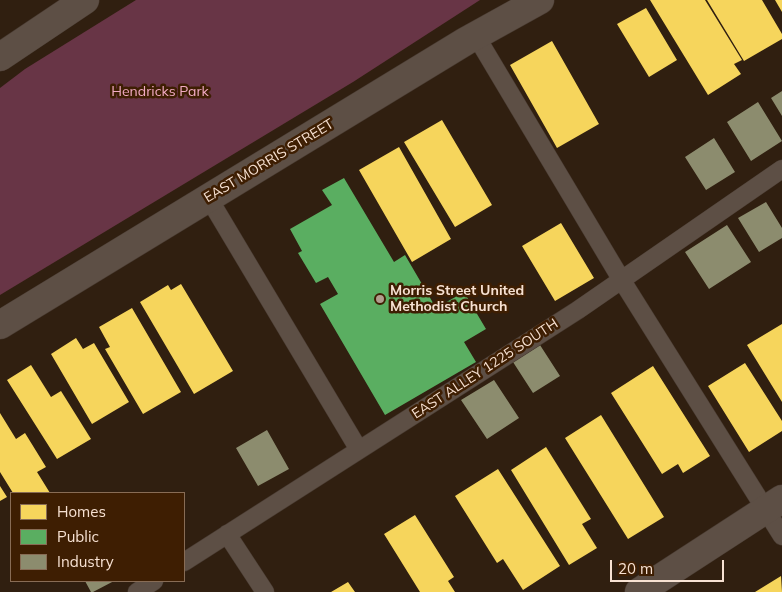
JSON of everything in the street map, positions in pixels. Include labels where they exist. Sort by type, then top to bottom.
[{"type":"main road","points":[[0,57],[85,0]]},
{"type":"main road","name":"EAST MORRIS STREET","points":[[0,324],[476,36],[540,0]]},
{"type":"main road","points":[[640,592],[774,504]]},
{"type":"lane","points":[[476,36],[621,279],[774,504],[782,536]]},
{"type":"lane","name":"EAST ALLEY 1225 SOUTH","points":[[185,561],[578,310],[782,169]]},
{"type":"lane","points":[[208,197],[359,450]]},
{"type":"lane","points":[[227,534],[265,592]]},
{"type":"lane","points":[[137,592],[152,582]]},
{"type":"green space","name":"Hendricks Park","points":[[136,0],[480,0],[353,82],[0,295],[0,88],[25,69]]},
{"type":"building: Homes","points":[[650,0],[705,0],[742,60],[734,64],[741,74],[708,95]]},
{"type":"building: Homes","points":[[707,0],[762,0],[782,34],[782,39],[744,61]]},
{"type":"building: Homes","points":[[775,0],[782,0],[782,12]]},
{"type":"building: Homes","points":[[646,8],[677,60],[649,77],[617,24]]},
{"type":"building: Homes","points":[[552,41],[599,124],[557,148],[510,65]]},
{"type":"building: Homes","points":[[442,120],[492,205],[455,227],[404,142]]},
{"type":"building: Homes","points":[[399,147],[451,239],[412,262],[359,170]]},
{"type":"building: Homes","points":[[561,223],[594,278],[555,301],[522,246]]},
{"type":"building: Homes","points":[[181,284],[233,371],[194,394],[140,302],[168,285],[171,290]]},
{"type":"building: Homes","points":[[132,308],[181,392],[143,414],[105,349],[110,347],[99,327]]},
{"type":"building: Homes","points":[[782,324],[782,402],[747,345]]},
{"type":"building: Homes","points":[[76,338],[83,349],[94,343],[129,402],[92,424],[51,354]]},
{"type":"building: Homes","points":[[745,363],[782,421],[782,431],[749,452],[708,386]]},
{"type":"building: Homes","points":[[31,365],[51,397],[61,391],[91,439],[57,459],[7,380]]},
{"type":"building: Homes","points":[[653,366],[710,456],[683,473],[678,464],[662,474],[611,393]]},
{"type":"building: Homes","points":[[0,413],[16,439],[25,433],[46,467],[37,472],[49,492],[12,492],[0,472]]},
{"type":"building: Homes","points":[[601,415],[664,517],[628,539],[565,438]]},
{"type":"building: Homes","points":[[546,447],[591,519],[582,524],[597,548],[569,565],[511,470]]},
{"type":"building: Homes","points":[[498,469],[560,566],[523,590],[503,559],[497,563],[455,496]]},
{"type":"building: Homes","points":[[0,486],[7,497],[0,501]]},
{"type":"building: Homes","points":[[415,515],[454,577],[448,581],[455,592],[420,592],[384,534]]},
{"type":"building: Homes","points":[[781,576],[782,592],[755,592]]},
{"type":"building: Homes","points":[[348,582],[355,592],[331,592]]},
{"type":"building: Public","name":"Morris Street United Methodist Church","points":[[344,178],[394,262],[405,255],[436,308],[464,292],[486,329],[464,342],[476,362],[385,415],[320,304],[338,294],[328,277],[316,283],[298,253],[302,251],[290,229],[332,205],[322,190]]},
{"type":"building: Industry","points":[[782,91],[782,116],[771,98]]},
{"type":"building: Industry","points":[[758,102],[782,141],[751,161],[727,122]]},
{"type":"building: Industry","points":[[714,138],[735,172],[706,190],[685,157]]},
{"type":"building: Industry","points":[[766,202],[782,228],[782,238],[759,252],[738,218]]},
{"type":"building: Industry","points":[[727,225],[751,262],[709,289],[685,252]]},
{"type":"building: Industry","points":[[540,345],[560,376],[533,393],[513,362]]},
{"type":"building: Industry","points":[[494,380],[519,418],[487,439],[461,400]]},
{"type":"building: Industry","points":[[267,430],[289,469],[258,486],[236,448]]},
{"type":"building: Industry","points":[[86,582],[112,582],[93,592],[91,592]]},
{"type":"place","name":"Morris Street United Methodist Church","points":[[380,299]]}]
